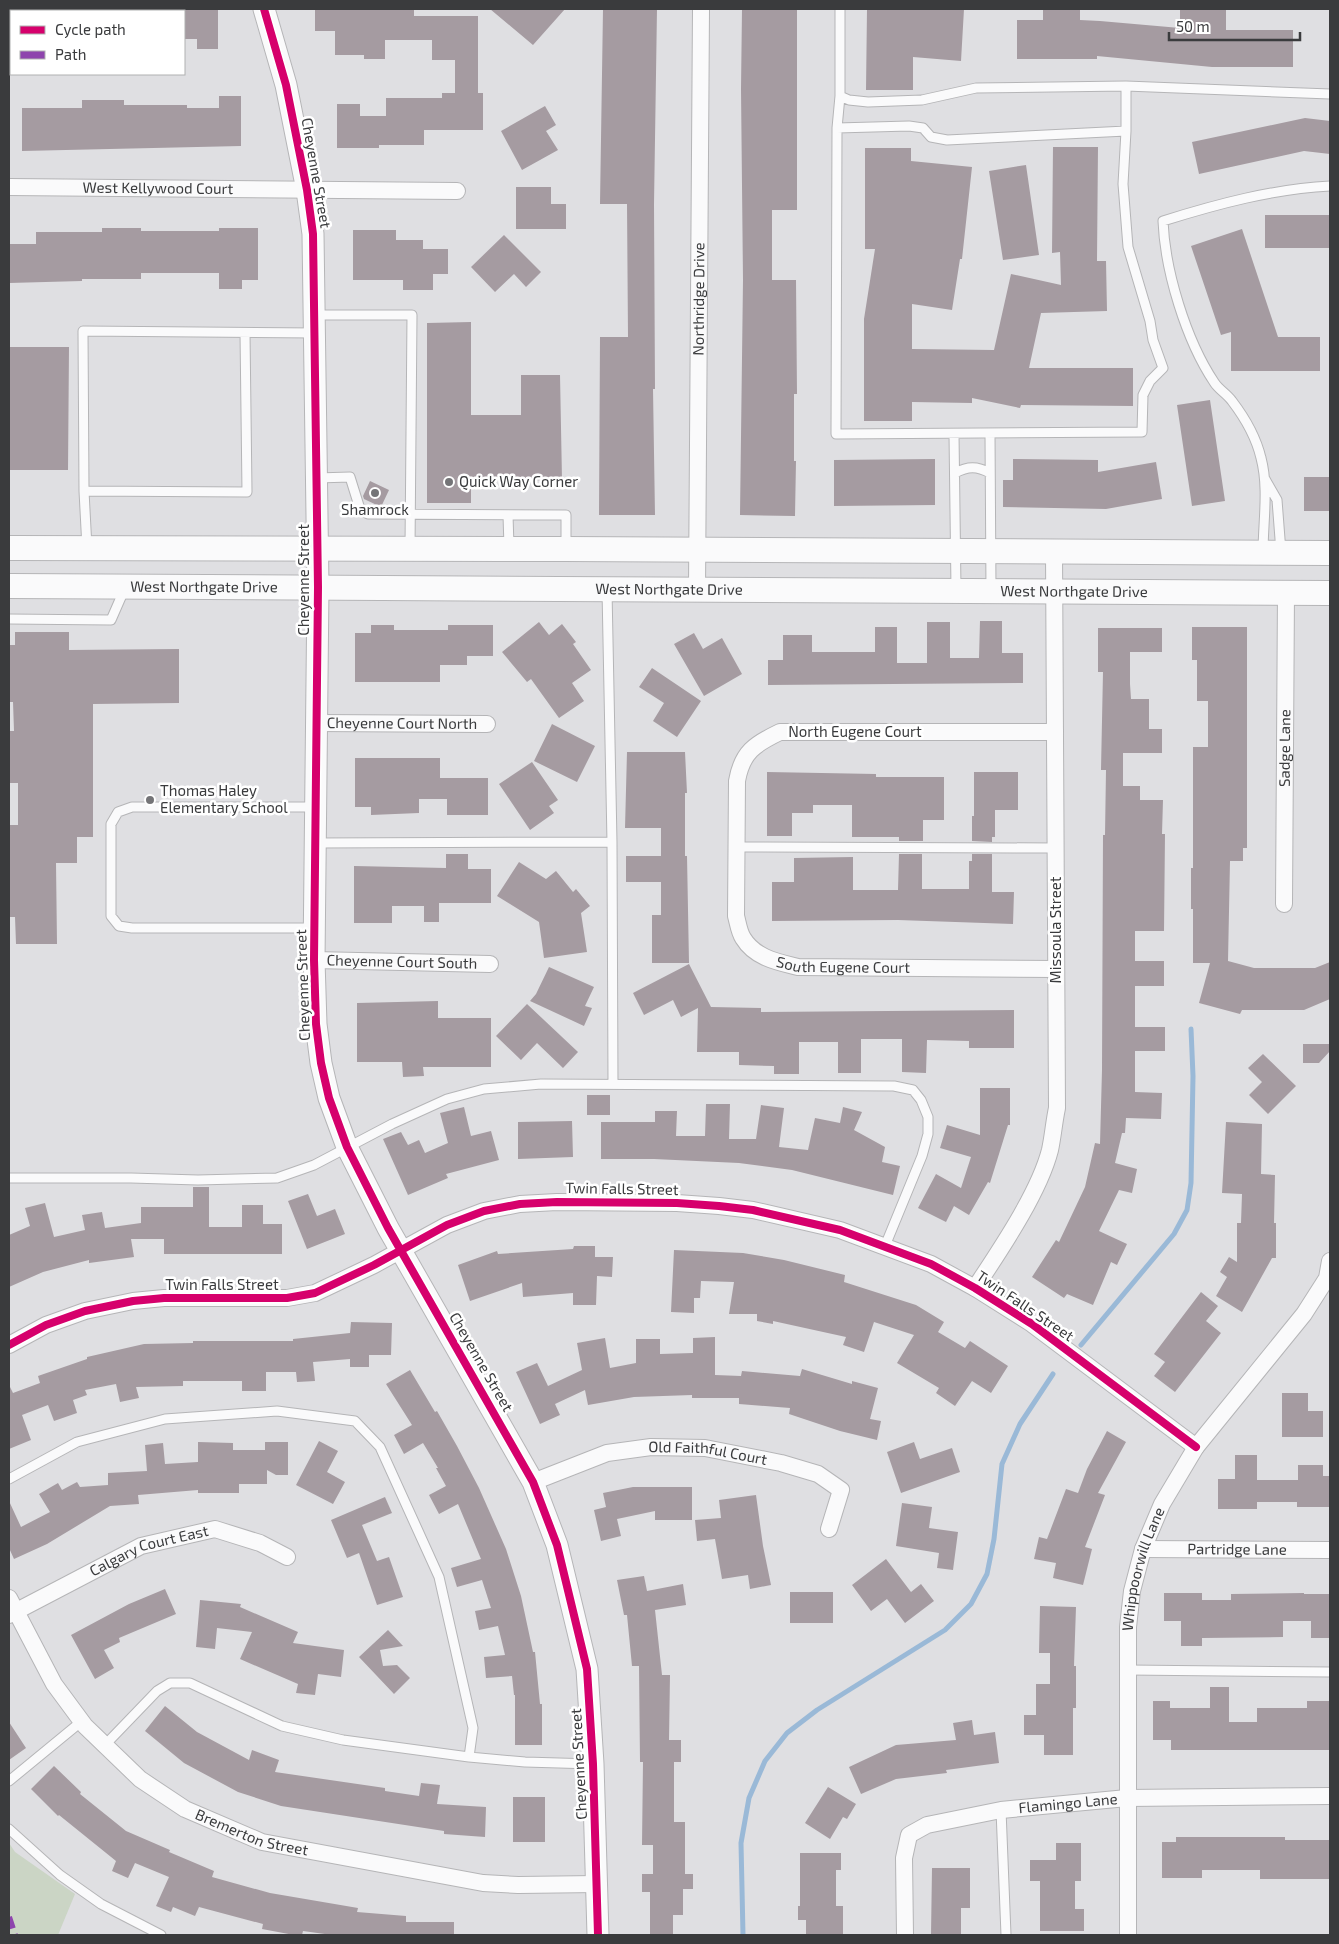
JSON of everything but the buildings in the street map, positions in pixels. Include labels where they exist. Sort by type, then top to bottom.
[{"type":"main road","points":[[9,548],[1330,553]]},
{"type":"main road","name":"West Northgate Drive","points":[[9,586],[1330,593]]},
{"type":"street","name":"Cheyenne Street","points":[[264,9],[286,84],[307,190],[313,234],[316,324],[318,587],[314,960],[316,1024],[321,1063],[329,1098],[348,1148],[401,1250],[533,1482],[558,1545],[587,1670],[594,1764],[598,1935]]},
{"type":"street","name":"Northridge Drive","points":[[697,589],[701,9]]},
{"type":"street","name":"West Kellywood Court","points":[[9,187],[457,191]]},
{"type":"street","name":"Missoula Street","points":[[975,1288],[1036,1186],[1050,1150],[1057,1108],[1054,552]]},
{"type":"street","name":"Sadge Lane","points":[[1284,904],[1286,592]]},
{"type":"street","name":"Cheyenne Court North","points":[[317,723],[487,724]]},
{"type":"street","name":"North Eugene Court","points":[[736,841],[740,768],[749,751],[761,741],[780,732],[1055,732]]},
{"type":"street","name":"South Eugene Court","points":[[736,841],[736,916],[742,937],[751,949],[772,961],[798,967],[1056,969]]},
{"type":"street","name":"Cheyenne Court South","points":[[314,960],[490,964]]},
{"type":"street","name":"Twin Falls Street","points":[[9,1344],[46,1325],[85,1311],[133,1301],[164,1298],[287,1298],[315,1293],[335,1285],[447,1225],[484,1212],[520,1204],[557,1202],[677,1203],[752,1210],[840,1230],[931,1264],[975,1288],[1032,1324],[1196,1448]]},
{"type":"street","name":"Whippoorwill Lane","points":[[1128,1935],[1128,1627],[1132,1591],[1143,1549],[1162,1504],[1196,1448],[1304,1314],[1327,1278],[1330,1261]]},
{"type":"street","name":"Old Faithful Court","points":[[533,1482],[607,1453],[651,1447],[705,1448],[781,1463],[818,1474],[841,1490],[829,1529]]},
{"type":"street","name":"Calgary Court East","points":[[11,1608],[141,1546],[215,1529],[260,1543],[287,1557]]},
{"type":"street","name":"Partridge Lane","points":[[1143,1549],[1330,1550]]},
{"type":"street","name":"Bremerton Street","points":[[11,1608],[54,1684],[82,1722],[140,1779],[185,1809],[262,1842],[483,1883],[518,1885],[597,1884]]},
{"type":"street","name":"Flamingo Lane","points":[[905,1935],[904,1858],[909,1835],[927,1825],[1001,1810],[1127,1798],[1330,1796]]},
{"type":"lane","points":[[840,9],[840,96],[837,128],[836,434],[1142,432],[1143,395],[1150,381],[1163,368],[1153,340],[1150,321],[1128,247],[1123,184],[1126,86]]},
{"type":"lane","points":[[840,96],[849,100],[877,102],[922,100],[976,88],[1126,86],[1330,94]]},
{"type":"lane","points":[[837,128],[909,126],[923,128],[931,137],[947,140],[1126,131]]},
{"type":"lane","points":[[1272,553],[1265,479],[1261,458],[1253,434],[1231,400],[1214,383],[1192,339],[1175,293],[1167,261],[1162,221],[1231,201],[1277,192],[1330,186]]},
{"type":"lane","points":[[87,549],[84,491],[83,331],[245,332],[412,315],[410,549]]},
{"type":"lane","points":[[84,491],[247,492],[245,332]]},
{"type":"lane","points":[[954,434],[956,590]]},
{"type":"lane","points":[[990,434],[991,591]]},
{"type":"lane","points":[[955,473],[963,468],[972,467],[981,468],[990,473]]},
{"type":"lane","points":[[317,478],[350,477],[360,509],[368,514],[566,515],[566,549]]},
{"type":"lane","points":[[1265,479],[1277,500],[1272,553]]},
{"type":"lane","points":[[508,515],[509,549]]},
{"type":"lane","points":[[9,619],[111,620],[126,587]]},
{"type":"lane","points":[[607,589],[612,842],[613,1084]]},
{"type":"lane","points":[[315,928],[132,928],[119,926],[111,916],[111,824],[118,812],[132,807],[316,807]]},
{"type":"lane","points":[[736,841],[1056,848]]},
{"type":"lane","points":[[315,843],[612,842]]},
{"type":"lane","points":[[9,1178],[207,1180],[277,1178],[314,1165],[392,1124],[447,1099],[484,1089],[541,1084],[894,1086],[913,1090],[921,1100],[928,1117],[928,1134],[922,1156],[885,1246]]},
{"type":"lane","points":[[9,1479],[77,1442],[166,1419],[277,1411],[355,1422],[380,1447],[439,1577],[473,1728],[469,1757]]},
{"type":"lane","points":[[1128,1670],[1330,1672]]},
{"type":"lane","points":[[105,1745],[157,1691],[170,1684],[190,1683],[282,1726],[343,1740],[469,1757],[525,1762],[594,1764]]},
{"type":"lane","points":[[9,1781],[82,1722]]},
{"type":"lane","points":[[1001,1810],[1006,1935]]},
{"type":"lane","points":[[9,1829],[60,1875],[80,1890],[101,1904],[161,1935]]},
{"type":"green space","points":[[9,1843],[15,1852],[75,1894],[58,1935],[9,1935]]},
{"type":"waterway","points":[[1081,1345],[1174,1234],[1187,1210],[1191,1183],[1193,1076],[1191,1029]]},
{"type":"waterway","points":[[743,1935],[741,1843],[749,1798],[765,1761],[787,1733],[817,1710],[945,1630],[971,1604],[987,1574],[994,1539],[1002,1464],[1020,1424],[1053,1374]]},
{"type":"marked path","points":[[9,1917],[15,1935]]},
{"type":"cycle path","points":[[264,9],[286,85],[307,190],[313,234],[318,587],[314,960],[316,1024],[321,1063],[329,1098],[347,1147],[388,1228],[533,1482],[557,1545],[587,1669],[593,1764],[598,1935]]},
{"type":"cycle path","points":[[9,1345],[46,1325],[85,1311],[133,1301],[164,1298],[287,1298],[315,1293],[374,1265],[447,1225],[484,1211],[520,1204],[557,1202],[677,1203],[719,1206],[753,1210],[840,1230],[931,1264],[975,1288],[1032,1324],[1196,1447]]},
{"type":"place","name":"Quick Way Corner","points":[[449,482]]},
{"type":"place","name":"Shamrock","points":[[375,493]]},
{"type":"place","name":"Thomas Haley Elementary School","points":[[150,800]]}]
